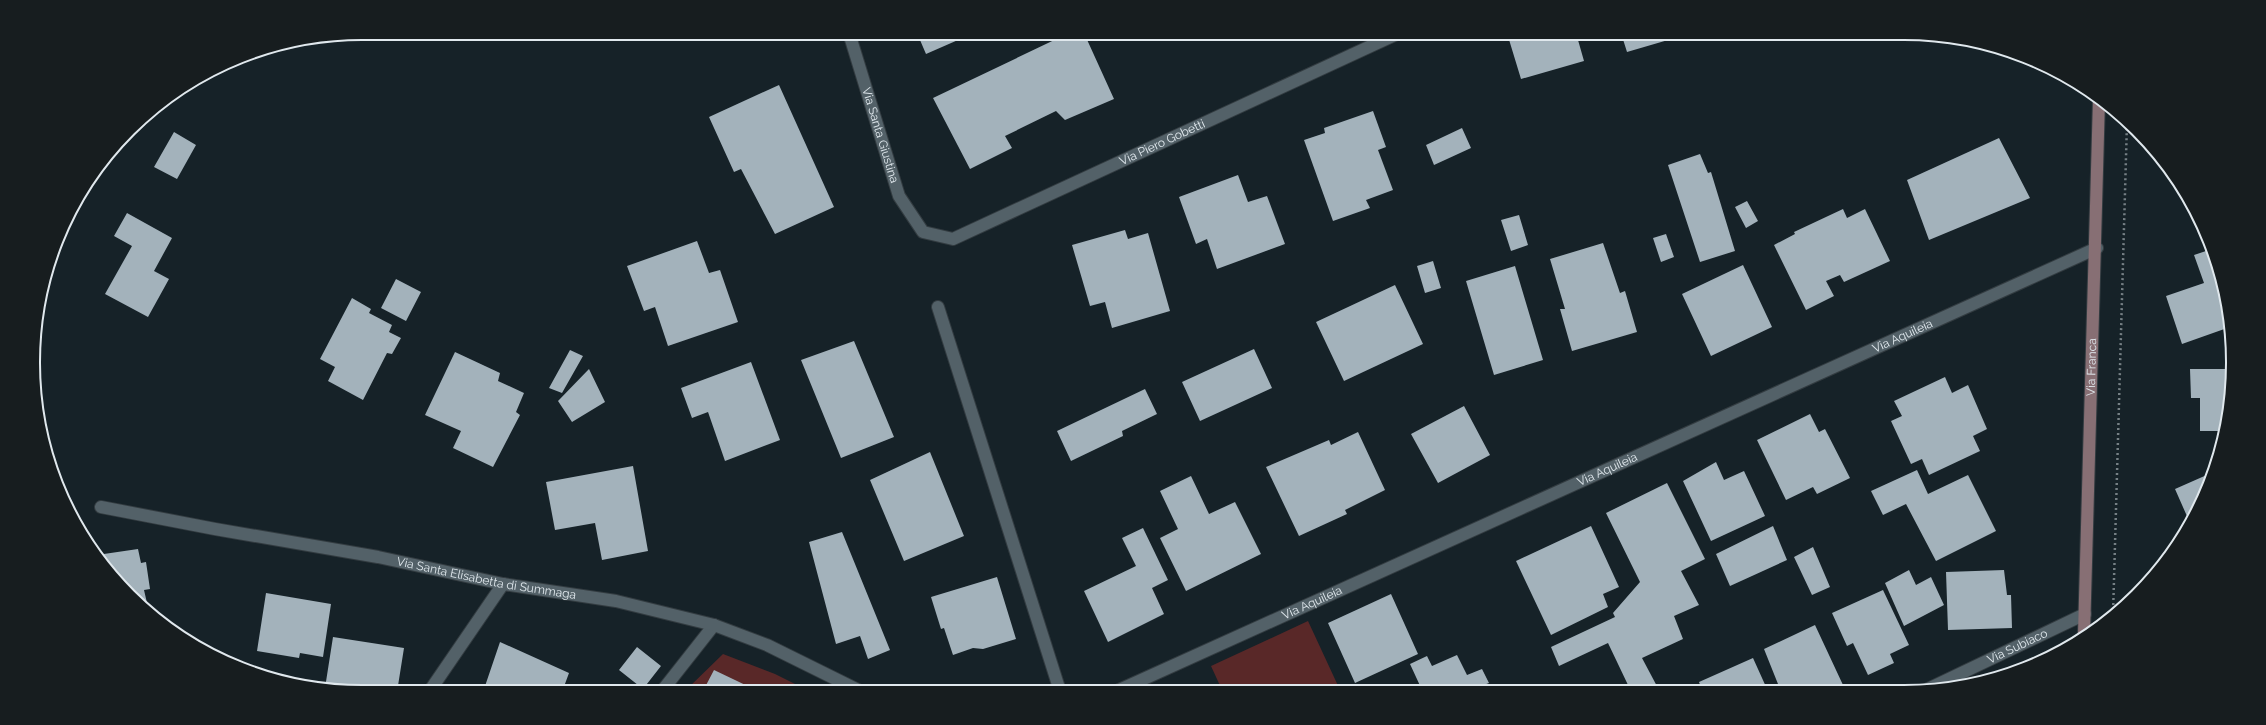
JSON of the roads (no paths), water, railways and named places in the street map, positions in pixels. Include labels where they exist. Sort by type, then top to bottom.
[{"type":"street","name":"Via Santa Giustina","points":[[851,40],[898,196],[923,232]]},
{"type":"street","name":"Via Piero Gobetti","points":[[923,232],[953,239],[1384,40]]},
{"type":"street","name":"Via Franca","points":[[2084,630],[2097,248],[2099,106]]},
{"type":"street","name":"Via Aquileia","points":[[1130,685],[1616,467],[2097,248]]},
{"type":"street","points":[[938,307],[1058,685]]},
{"type":"street","name":"Via Santa Elisabetta di Summaga","points":[[100,507],[378,557],[503,584],[616,601],[714,625],[768,646],[848,685]]},
{"type":"street","points":[[434,685],[503,584]]},
{"type":"street","name":"Via Subiaco","points":[[1942,682],[2085,614]]},
{"type":"street","points":[[667,685],[714,625]]}]
